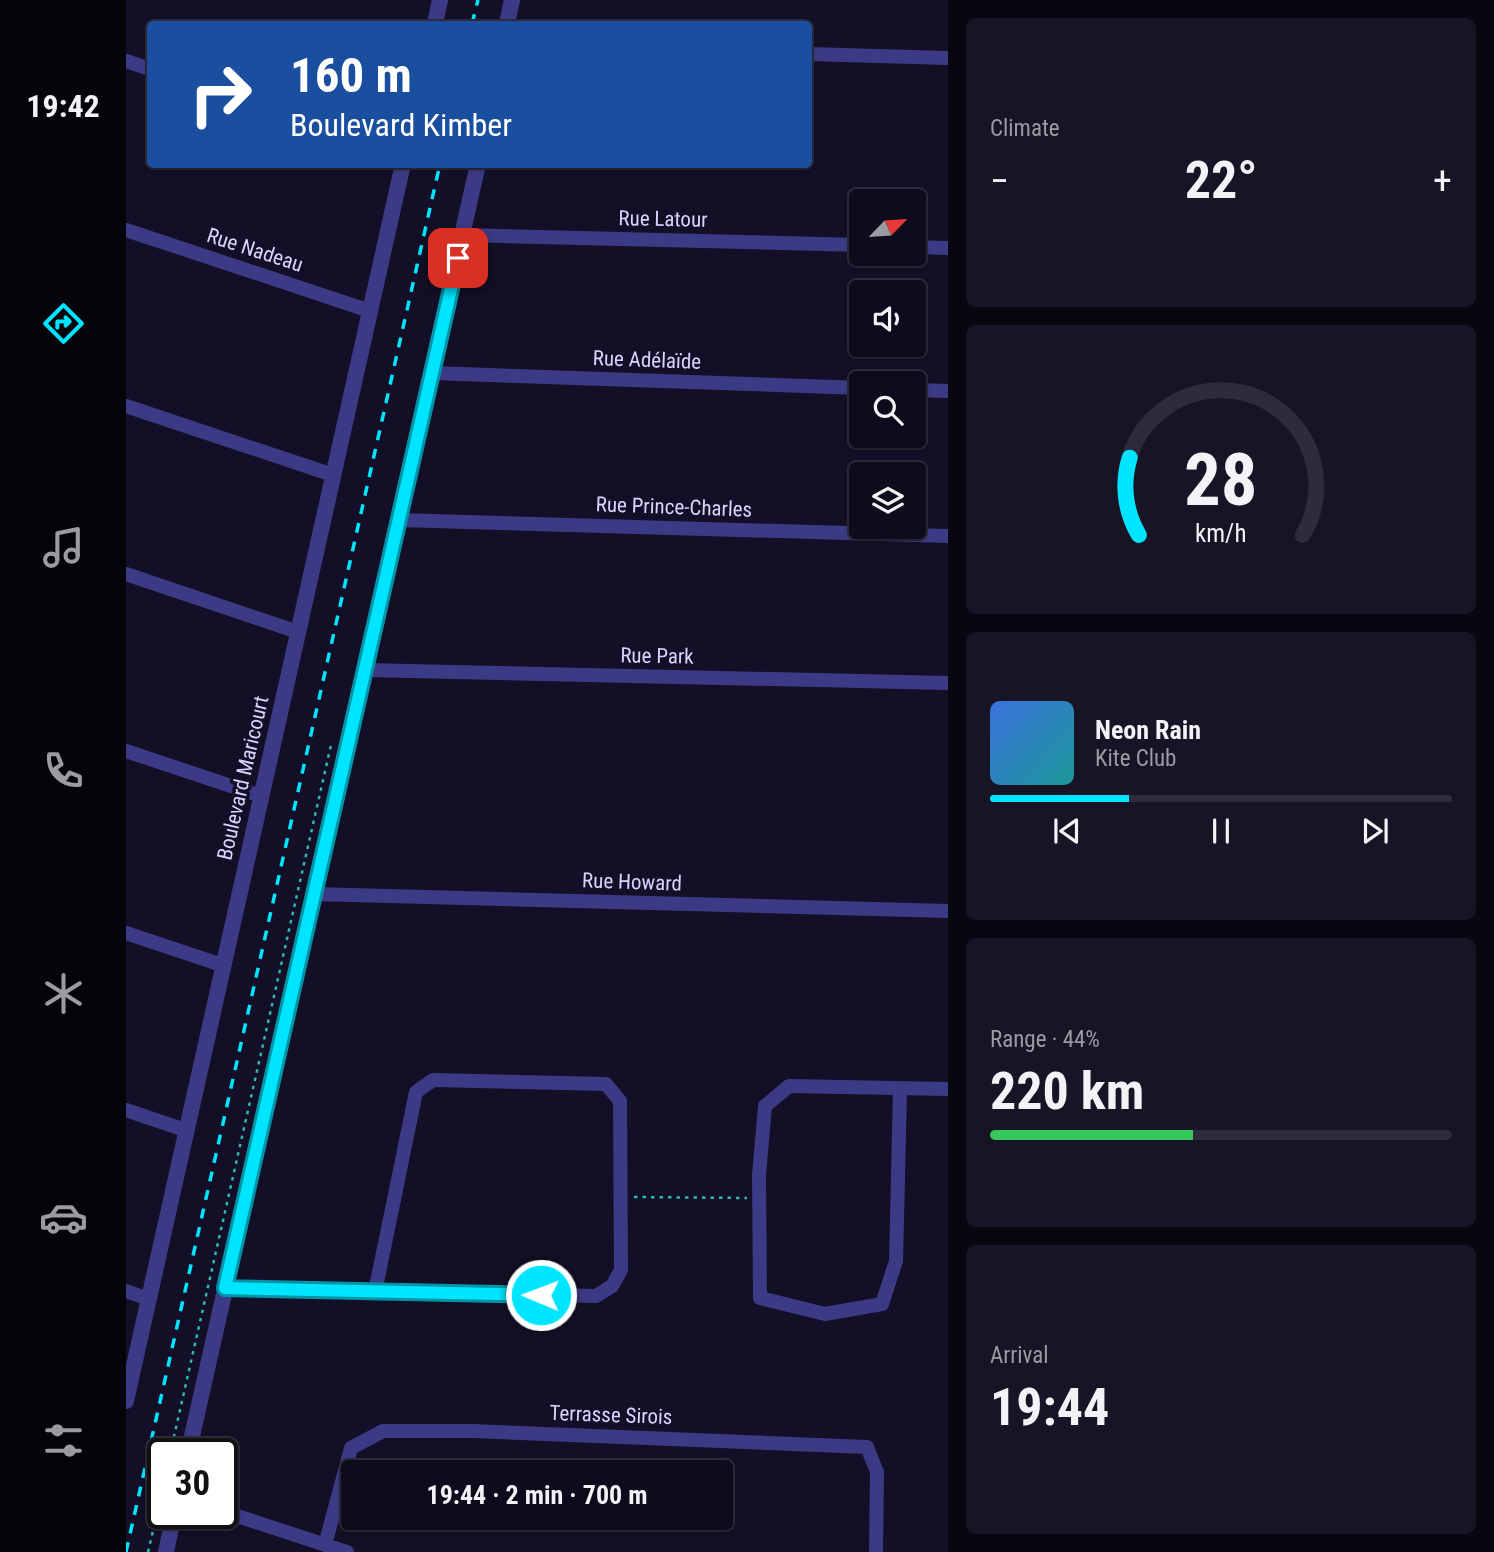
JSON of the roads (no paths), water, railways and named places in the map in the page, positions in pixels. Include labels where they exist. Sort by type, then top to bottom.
[{"type":"street","points":[[436,21],[440,0]]},
{"type":"street","points":[[507,21],[512,0]]},
{"type":"street","points":[[812,54],[948,58]]},
{"type":"street","points":[[126,61],[147,68]]},
{"type":"street","name":"Boulevard Maricourt","points":[[126,1401],[402,168]]},
{"type":"street","points":[[192,1438],[477,168]]},
{"type":"street","name":"Rue Nadeau","points":[[126,230],[370,311]]},
{"type":"street","name":"Rue Latour","points":[[463,235],[849,246]]},
{"type":"street","points":[[926,247],[948,248]]},
{"type":"street","name":"Rue Adélaïde","points":[[432,373],[849,388]]},
{"type":"street","points":[[926,390],[948,391]]},
{"type":"street","points":[[126,406],[333,475]]},
{"type":"street","name":"Rue Prince-Charles","points":[[399,520],[948,537]]},
{"type":"street","points":[[126,574],[298,632]]},
{"type":"street","name":"Rue Park","points":[[365,670],[948,683]]},
{"type":"street","points":[[126,751],[261,796]]},
{"type":"street","name":"Rue Howard","points":[[314,894],[948,911]]},
{"type":"street","points":[[126,933],[222,965]]},
{"type":"street","points":[[225,1288],[375,1293],[596,1296],[612,1286],[621,1270],[620,1101],[606,1084],[433,1080],[416,1092],[375,1293]]},
{"type":"street","points":[[900,1090],[896,1261],[882,1304],[825,1314],[760,1298],[759,1175],[765,1106],[789,1086],[948,1090]]},
{"type":"street","points":[[126,1110],[185,1130]]},
{"type":"street","points":[[126,1291],[149,1298]]},
{"type":"street","name":"Terrasse Sirois","points":[[325,1545],[351,1448],[383,1431],[473,1431],[867,1447],[877,1472],[876,1552]]},
{"type":"street","points":[[238,1516],[347,1552]]},
{"type":"street","points":[[166,1552],[171,1529]]},
{"type":"railway","points":[[473,21],[478,0]]},
{"type":"railway","points":[[126,1552],[439,168]]}]
